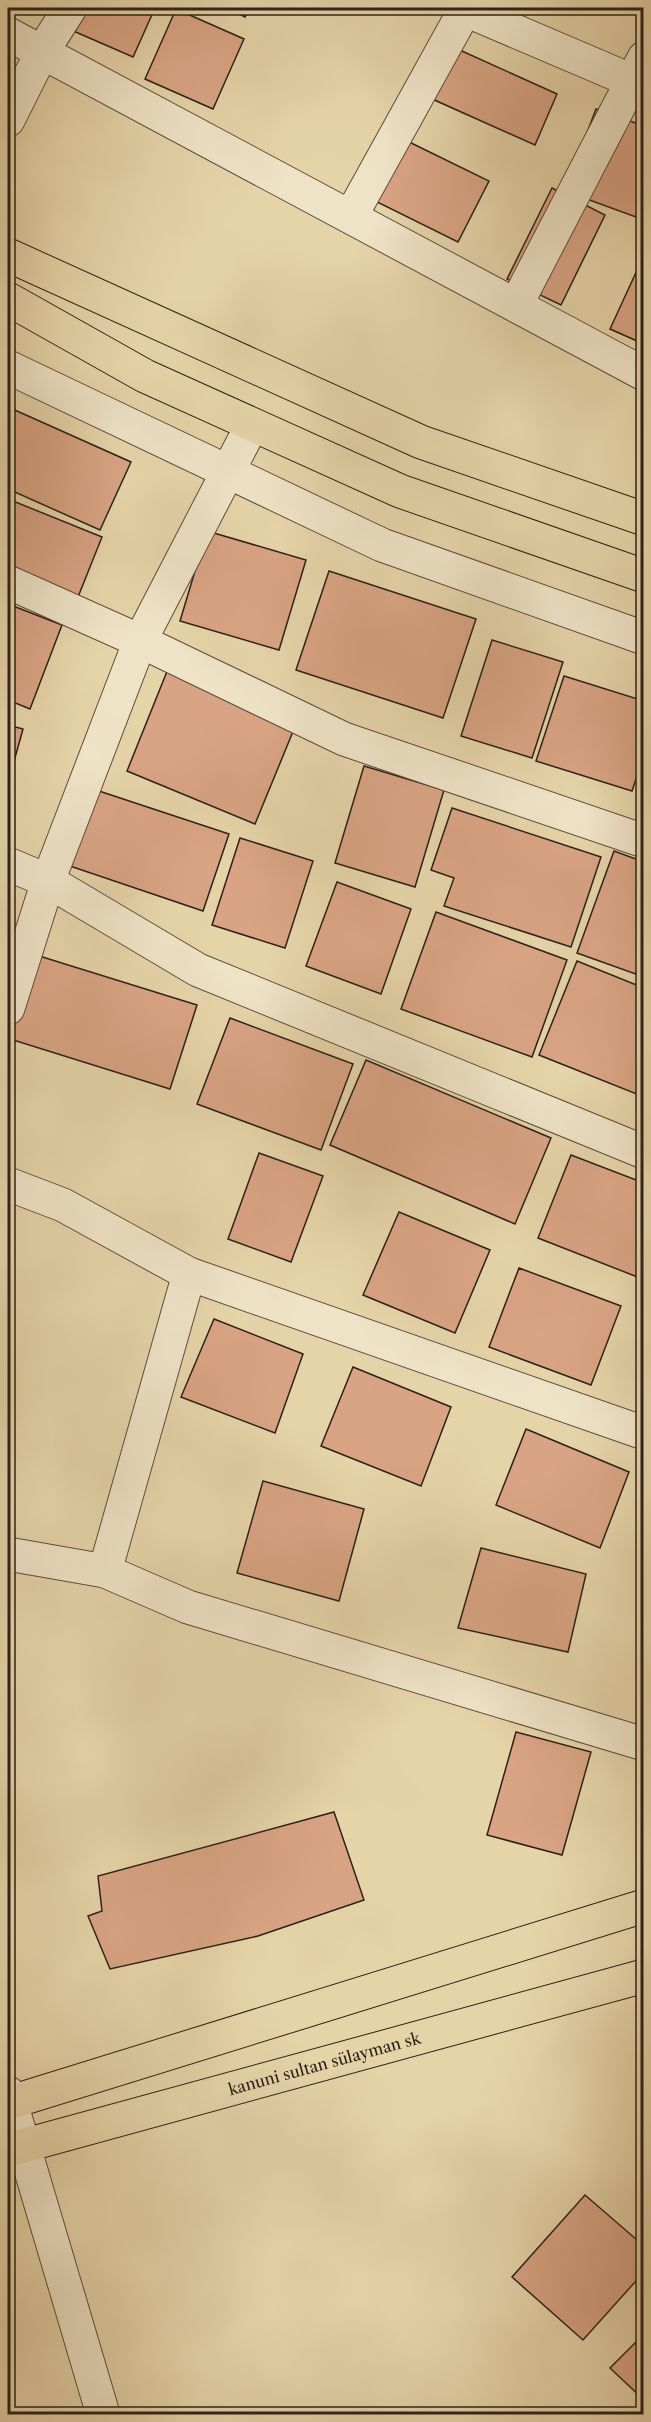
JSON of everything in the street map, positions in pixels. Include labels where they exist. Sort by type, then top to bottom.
[{"type":"main road","points":[[8,255],[421,442],[644,519]]},
{"type":"main road","points":[[8,299],[145,376],[400,491],[644,576]]},
{"type":"main road","points":[[8,2100],[644,1905]]},
{"type":"main road","name":"kanuni sultan sülayman sk","points":[[15,2148],[644,1976]]},
{"type":"street","points":[[8,120],[42,52],[70,8]]},
{"type":"street","points":[[351,216],[464,8],[640,75],[516,305]]},
{"type":"street","points":[[8,34],[644,374]]},
{"type":"street","points":[[8,367],[382,545],[644,638]]},
{"type":"street","points":[[8,1008],[48,881],[140,640],[252,425]]},
{"type":"street","points":[[8,582],[140,640],[344,739],[644,840]]},
{"type":"street","points":[[8,864],[48,881],[198,970],[644,1152]]},
{"type":"street","points":[[8,1184],[63,1205],[189,1274],[644,1433]]},
{"type":"street","points":[[105,1571],[189,1274]]},
{"type":"street","points":[[8,1554],[105,1571],[188,1607],[644,1744]]},
{"type":"street","points":[[8,2100],[15,2148],[103,2415]]},
{"type":"building","points":[[70,8],[155,8],[133,57],[62,26]]},
{"type":"building","points":[[227,8],[250,8],[245,17]]},
{"type":"building","points":[[176,9],[244,39],[213,109],[145,79]]},
{"type":"building","points":[[453,47],[557,94],[535,145],[430,98]]},
{"type":"building","points":[[596,109],[644,126],[644,220],[565,191]]},
{"type":"building","points":[[401,138],[489,181],[458,242],[371,199]]},
{"type":"building","points":[[552,188],[605,215],[561,305],[507,279]]},
{"type":"building","points":[[644,255],[644,344],[610,329]]},
{"type":"building","points":[[8,407],[131,462],[100,530],[8,489]]},
{"type":"building","points":[[8,499],[102,537],[76,602],[8,574]]},
{"type":"building","points":[[207,531],[306,560],[279,650],[180,621]]},
{"type":"building","points":[[329,571],[476,619],[443,718],[296,670]]},
{"type":"building","points":[[8,604],[62,625],[30,709],[8,700]]},
{"type":"building","points":[[492,640],[563,662],[532,758],[461,736]]},
{"type":"building","points":[[170,664],[299,717],[255,824],[127,771]]},
{"type":"building","points":[[564,676],[644,701],[644,755],[632,791],[536,761]]},
{"type":"building","points":[[8,725],[23,729],[8,783]]},
{"type":"building","points":[[364,766],[444,790],[415,887],[335,863]]},
{"type":"building","points":[[93,789],[229,834],[203,911],[67,865]]},
{"type":"building","points":[[452,808],[601,857],[571,947],[444,906],[454,878],[431,870]]},
{"type":"building","points":[[240,838],[313,861],[285,948],[212,925]]},
{"type":"building","points":[[614,851],[644,862],[644,977],[577,953]]},
{"type":"building","points":[[337,882],[411,909],[381,994],[306,966]]},
{"type":"building","points":[[436,912],[567,960],[532,1057],[401,1009]]},
{"type":"building","points":[[36,955],[197,1005],[170,1089],[10,1039]]},
{"type":"building","points":[[577,961],[644,988],[644,1097],[539,1055]]},
{"type":"building","points":[[230,1018],[353,1064],[321,1150],[197,1104]]},
{"type":"building","points":[[366,1060],[551,1138],[515,1224],[330,1145]]},
{"type":"building","points":[[259,1153],[323,1176],[291,1262],[228,1239]]},
{"type":"building","points":[[571,1155],[644,1183],[644,1268],[640,1278],[538,1238]]},
{"type":"building","points":[[399,1212],[490,1250],[455,1333],[363,1295]]},
{"type":"building","points":[[519,1268],[621,1306],[591,1385],[489,1347]]},
{"type":"building","points":[[214,1319],[303,1354],[275,1433],[181,1397]]},
{"type":"building","points":[[353,1367],[451,1407],[421,1486],[321,1446]]},
{"type":"building","points":[[526,1429],[629,1472],[600,1548],[496,1505]]},
{"type":"building","points":[[263,1481],[364,1509],[339,1601],[237,1573]]},
{"type":"building","points":[[481,1548],[586,1574],[568,1652],[458,1628]]},
{"type":"building","points":[[516,1732],[591,1752],[562,1855],[487,1835]]},
{"type":"building","points":[[334,1812],[364,1900],[258,1936],[110,1969],[88,1916],[102,1911],[98,1876]]},
{"type":"building","points":[[585,2195],[644,2246],[644,2272],[583,2340],[512,2277]]},
{"type":"building","points":[[644,2334],[644,2400],[610,2368]]}]
